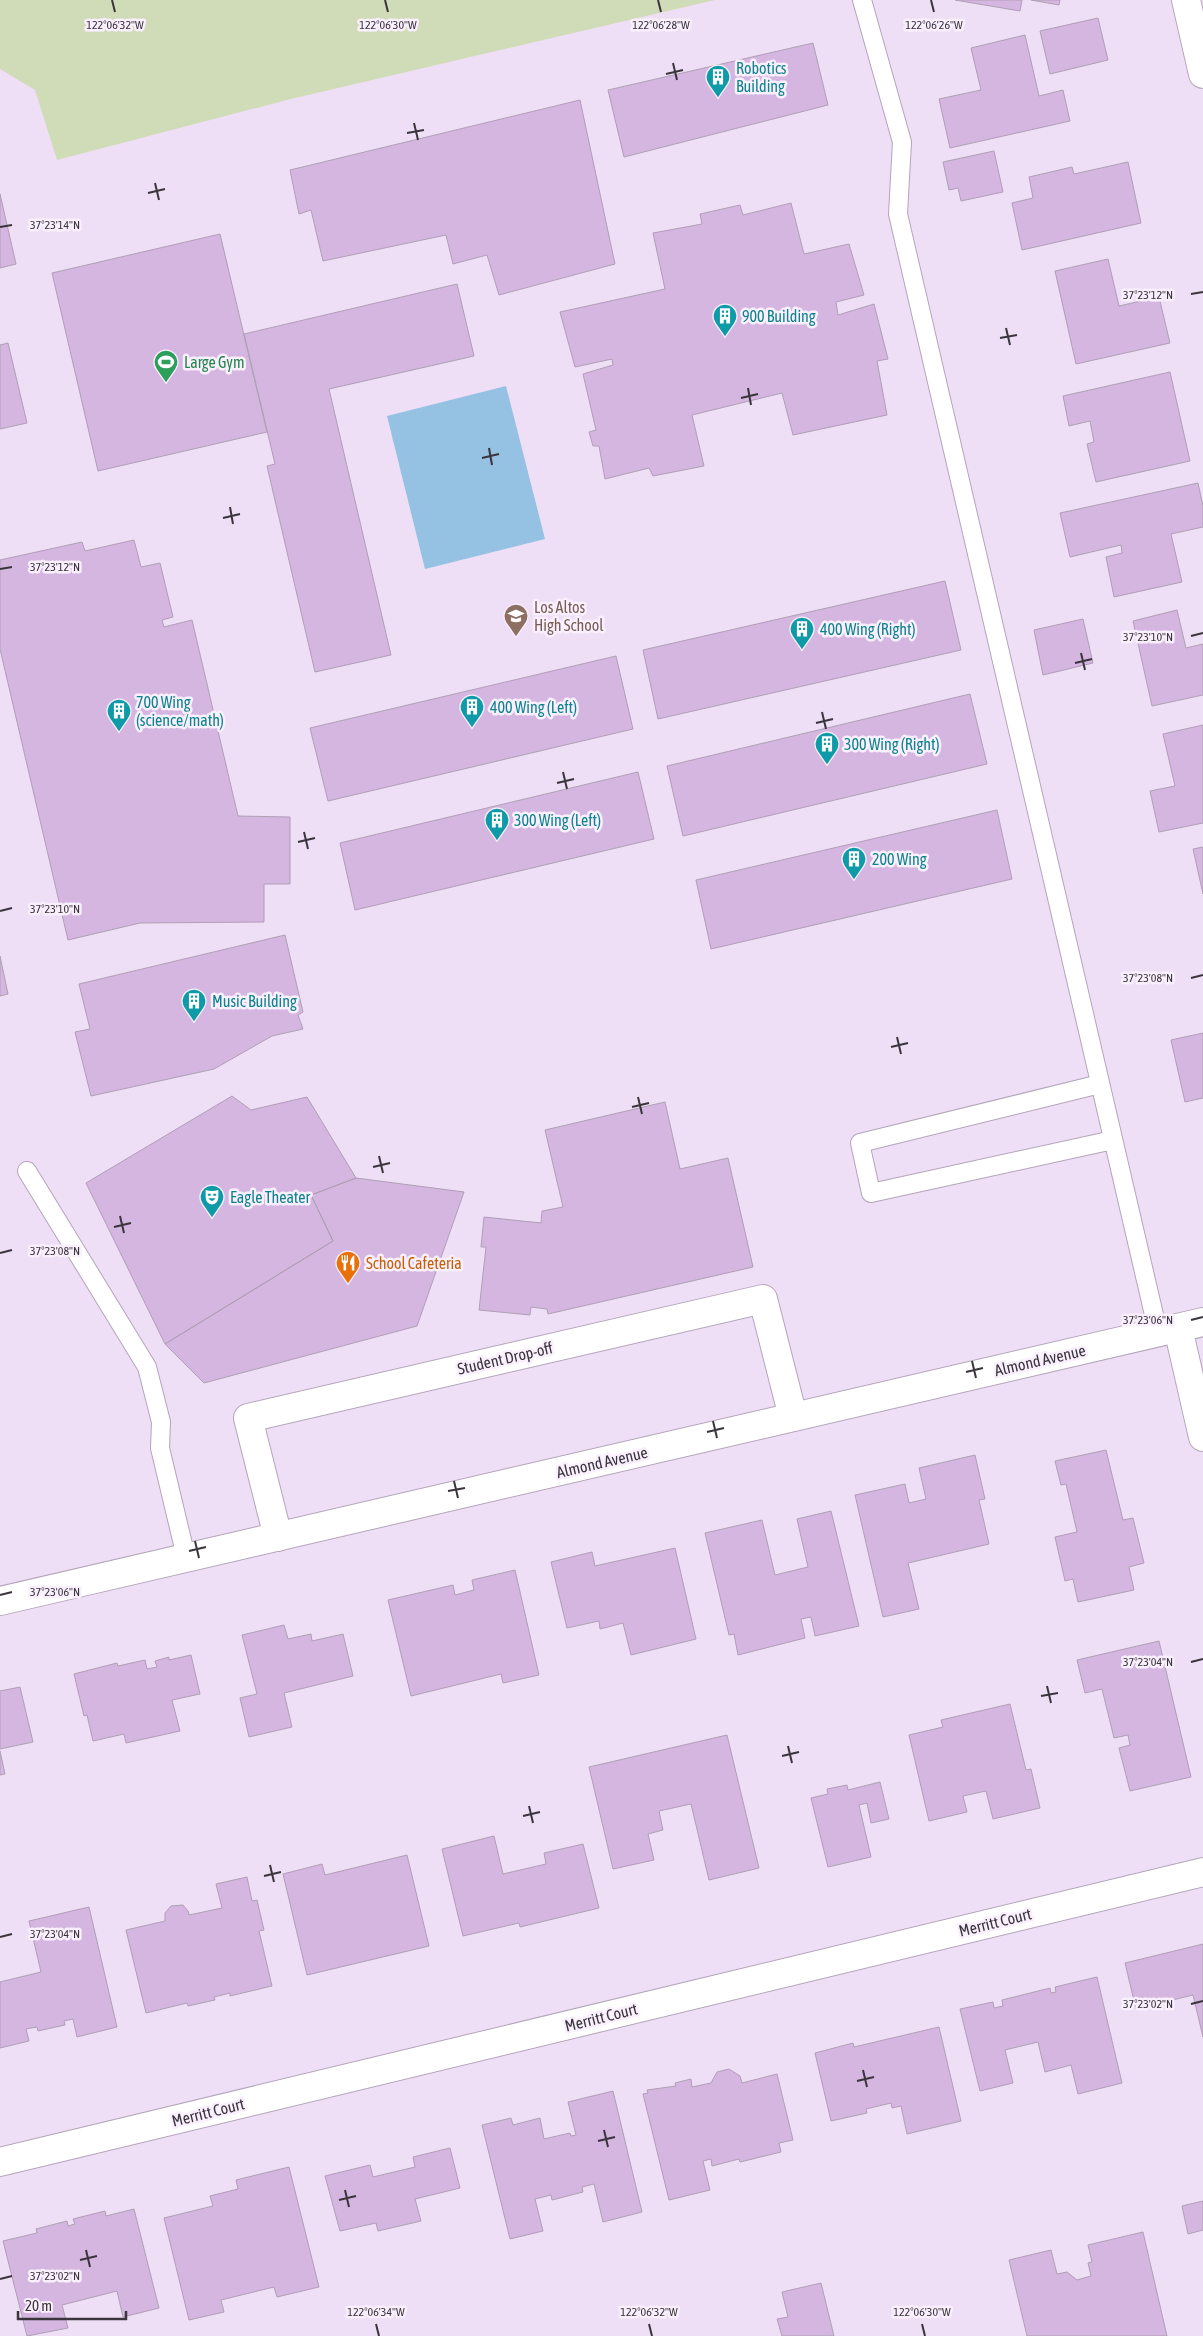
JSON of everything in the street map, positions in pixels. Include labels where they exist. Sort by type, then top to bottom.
[{"type":"street","points":[[1186,0],[1203,74]]},
{"type":"street","name":"Student Drop-off","points":[[278,1537],[248,1418],[763,1299],[793,1417]]},
{"type":"street","points":[[1180,1327],[1203,1437]]},
{"type":"street","name":"Almond Avenue","points":[[0,1601],[1180,1327]]},
{"type":"street","name":"Merritt Court","points":[[0,2162],[1203,1872]]},
{"type":"lane","points":[[862,0],[902,142],[898,214],[1112,1140],[1180,1327]]},
{"type":"lane","points":[[1100,1084],[860,1143],[870,1193],[1112,1140]]},
{"type":"lane","points":[[27,1172],[147,1367],[161,1422],[160,1448],[186,1557]]},
{"type":"green space","points":[[0,0],[715,0],[291,99],[57,160],[35,90],[0,69]]},
{"type":"water","points":[[506,386],[545,539],[425,569],[387,416]]},
{"type":"building","points":[[955,0],[1022,0],[1020,11]]},
{"type":"building","points":[[1031,0],[1060,0],[1059,5]]},
{"type":"building","points":[[1098,18],[1108,60],[1050,74],[1040,31]]},
{"type":"building","points":[[1025,35],[1039,96],[1063,90],[1070,121],[950,148],[939,99],[981,90],[971,48]]},
{"type":"building","name":"Robotics Building","points":[[813,43],[828,105],[624,157],[608,90]]},
{"type":"building","points":[[580,100],[615,264],[499,295],[487,255],[453,264],[446,235],[323,261],[311,210],[299,214],[290,170]]},
{"type":"building","points":[[994,151],[1003,192],[961,201],[958,188],[949,190],[943,162]]},
{"type":"building","points":[[1128,162],[1141,223],[1022,250],[1012,203],[1033,198],[1029,177],[1072,167],[1074,174]]},
{"type":"building","points":[[0,194],[16,264],[0,268]]},
{"type":"building","name":"900 Building","points":[[791,203],[804,254],[849,244],[864,295],[836,302],[838,315],[874,304],[888,359],[877,361],[887,415],[793,435],[782,393],[692,415],[704,466],[653,476],[649,468],[605,479],[599,446],[593,446],[589,432],[596,430],[583,374],[613,365],[612,359],[575,367],[560,312],[665,289],[653,233],[702,224],[700,214],[740,205],[743,215]]},
{"type":"building","name":"Large Gym","points":[[220,234],[267,432],[98,471],[52,273]]},
{"type":"building","points":[[1108,259],[1119,306],[1159,297],[1170,343],[1076,364],[1055,271]]},
{"type":"building","points":[[457,284],[474,356],[329,389],[391,655],[315,672],[267,466],[275,464],[244,334]]},
{"type":"building","points":[[8,343],[27,423],[0,429],[0,345]]},
{"type":"building","points":[[1170,372],[1190,461],[1096,482],[1087,444],[1094,442],[1090,421],[1069,426],[1063,396]]},
{"type":"building","points":[[1198,483],[1203,506],[1203,527],[1171,534],[1182,582],[1114,597],[1106,557],[1122,553],[1121,545],[1070,557],[1060,513]]},
{"type":"building","name":"700 Wing (science/math)","points":[[134,540],[141,567],[160,563],[173,617],[162,620],[164,627],[192,620],[238,816],[290,817],[290,884],[264,884],[264,922],[140,923],[68,940],[0,649],[0,560],[82,542],[85,551]]},
{"type":"building","name":"400 Wing (Right)","points":[[945,581],[961,650],[658,719],[643,650]]},
{"type":"building","points":[[1177,610],[1186,648],[1203,644],[1203,695],[1152,706],[1133,621]]},
{"type":"building","points":[[1083,619],[1093,663],[1043,675],[1034,630]]},
{"type":"building","name":"400 Wing (Left)","points":[[616,656],[633,729],[328,801],[310,728]]},
{"type":"building","name":"300 Wing (Right)","points":[[970,694],[987,764],[683,836],[667,766]]},
{"type":"building","points":[[1203,725],[1203,823],[1159,832],[1150,791],[1175,786],[1163,734]]},
{"type":"building","name":"300 Wing (Left)","points":[[638,772],[654,839],[355,910],[340,843]]},
{"type":"building","name":"200 Wing","points":[[997,810],[1012,879],[711,949],[696,880]]},
{"type":"building","points":[[1203,847],[1203,894],[1193,849]]},
{"type":"building","name":"Music Building","points":[[285,935],[303,1012],[298,1015],[303,1029],[272,1036],[214,1069],[91,1096],[75,1032],[90,1029],[79,984]]},
{"type":"building","points":[[0,956],[8,994],[0,996]]},
{"type":"building","points":[[1203,1033],[1203,1098],[1185,1102],[1171,1040]]},
{"type":"building","name":"Eagle Theater","points":[[232,1096],[251,1110],[307,1097],[356,1178],[311,1195],[333,1241],[165,1344],[86,1183]]},
{"type":"building","points":[[665,1102],[680,1169],[728,1158],[753,1267],[548,1314],[547,1309],[531,1307],[530,1315],[479,1310],[486,1247],[481,1247],[484,1217],[541,1223],[542,1211],[563,1207],[545,1130]]},
{"type":"building","name":"School Cafeteria","points":[[356,1178],[464,1192],[417,1326],[204,1383],[165,1344],[333,1241],[311,1195]]},
{"type":"building","points":[[1106,1450],[1123,1520],[1133,1518],[1144,1563],[1129,1567],[1134,1590],[1078,1602],[1073,1579],[1065,1581],[1055,1537],[1077,1532],[1066,1484],[1061,1485],[1055,1461]]},
{"type":"building","points":[[975,1455],[985,1499],[979,1500],[989,1544],[908,1563],[919,1609],[883,1617],[855,1495],[905,1484],[909,1503],[926,1499],[919,1468]]},
{"type":"building","points":[[831,1511],[859,1626],[815,1636],[811,1617],[801,1619],[805,1638],[738,1655],[734,1634],[729,1635],[705,1533],[762,1520],[775,1575],[808,1567],[797,1519]]},
{"type":"building","points":[[675,1548],[696,1639],[631,1655],[623,1623],[600,1629],[599,1621],[567,1628],[551,1562],[592,1552],[595,1566]]},
{"type":"building","points":[[515,1570],[539,1675],[503,1683],[501,1674],[411,1696],[388,1600],[453,1585],[455,1595],[474,1590],[472,1580]]},
{"type":"building","points":[[284,1625],[288,1639],[311,1634],[312,1641],[343,1634],[353,1676],[284,1693],[292,1727],[249,1737],[240,1698],[257,1694],[242,1635]]},
{"type":"building","points":[[1159,1641],[1191,1777],[1130,1791],[1119,1748],[1130,1745],[1128,1735],[1114,1738],[1102,1689],[1085,1693],[1077,1660]]},
{"type":"building","points":[[191,1655],[200,1694],[172,1700],[180,1731],[126,1743],[124,1734],[93,1741],[87,1715],[84,1716],[74,1674],[117,1663],[118,1666],[145,1660],[147,1669],[157,1667],[155,1661],[169,1657],[169,1660]]},
{"type":"building","points":[[20,1687],[33,1742],[0,1749],[0,1691]]},
{"type":"building","points":[[1010,1704],[1026,1770],[1031,1769],[1040,1808],[993,1819],[986,1791],[963,1796],[967,1812],[929,1821],[909,1735],[943,1727],[941,1720]]},
{"type":"building","points":[[727,1735],[759,1868],[709,1880],[691,1804],[659,1811],[663,1830],[648,1834],[654,1860],[613,1869],[589,1767]]},
{"type":"building","points":[[0,1751],[5,1774],[0,1775]]},
{"type":"building","points":[[880,1782],[889,1819],[871,1823],[867,1803],[859,1805],[871,1857],[828,1867],[811,1798],[828,1794],[827,1789],[847,1785],[848,1790]]},
{"type":"building","points":[[494,1836],[503,1874],[546,1864],[544,1853],[583,1844],[599,1908],[520,1927],[519,1923],[463,1936],[442,1849]]},
{"type":"building","points":[[407,1855],[429,1946],[307,1975],[283,1874],[322,1864],[325,1875]]},
{"type":"building","points":[[247,1877],[252,1901],[257,1900],[264,1930],[259,1931],[272,1986],[230,1996],[230,1993],[214,1997],[215,2000],[188,2006],[187,2003],[146,2013],[126,1930],[165,1921],[165,1913],[171,1906],[183,1905],[189,1915],[222,1908],[216,1884]]},
{"type":"building","points":[[89,1907],[117,2027],[77,2037],[73,2019],[64,2021],[65,2025],[38,2031],[37,2027],[26,2029],[29,2041],[0,2048],[0,1982],[41,1972],[29,1921]]},
{"type":"building","points":[[1203,1944],[1203,2037],[1193,1995],[1136,2009],[1125,1963]]},
{"type":"building","points":[[1097,1977],[1122,2083],[1078,2094],[1071,2065],[1045,2072],[1038,2042],[1005,2050],[1013,2083],[980,2091],[960,2009],[993,2002],[994,2008],[1003,2006],[1002,2000],[1050,1988],[1051,1993],[1056,1992],[1055,1987]]},
{"type":"building","points":[[939,2027],[961,2121],[907,2134],[901,2106],[892,2108],[891,2103],[866,2109],[867,2113],[831,2121],[815,2053],[853,2043],[854,2047]]},
{"type":"building","points":[[729,2069],[740,2076],[742,2083],[777,2074],[793,2140],[779,2143],[781,2152],[740,2162],[739,2159],[712,2166],[711,2159],[703,2161],[710,2190],[669,2200],[643,2094],[648,2093],[647,2090],[676,2086],[675,2083],[691,2079],[692,2087],[711,2083],[717,2072]]},
{"type":"building","points":[[613,2091],[642,2212],[603,2222],[594,2184],[582,2187],[583,2192],[552,2200],[551,2195],[535,2199],[543,2231],[510,2239],[482,2125],[511,2118],[513,2125],[540,2118],[544,2139],[570,2133],[571,2136],[576,2135],[568,2102]]},
{"type":"building","points":[[450,2148],[460,2188],[415,2199],[421,2221],[378,2231],[376,2223],[340,2231],[325,2176],[370,2165],[373,2177],[415,2167],[413,2157]]},
{"type":"building","points":[[289,2167],[319,2287],[277,2297],[274,2287],[221,2300],[224,2312],[189,2320],[164,2218],[213,2206],[210,2196],[238,2189],[236,2180]]},
{"type":"building","points":[[1203,2201],[1203,2230],[1188,2234],[1182,2206]]},
{"type":"building","points":[[134,2209],[159,2308],[123,2317],[117,2291],[62,2305],[68,2328],[27,2336],[3,2241],[37,2233],[36,2229],[67,2221],[68,2226],[75,2224],[73,2219],[105,2211],[106,2216]]},
{"type":"building","points":[[1143,2232],[1167,2336],[1027,2336],[1009,2260],[1051,2250],[1057,2274],[1067,2272],[1077,2280],[1091,2276],[1088,2263],[1092,2262],[1088,2245]]},
{"type":"building","points":[[821,2283],[834,2336],[782,2336],[777,2319],[788,2317],[782,2292]]},
{"type":"place","name":"Robotics Building","points":[[718,98]]},
{"type":"place","name":"900 Building","points":[[725,337]]},
{"type":"place","name":"Large Gym","points":[[166,383]]},
{"type":"place","name":"Los Altos High School","points":[[516,637]]},
{"type":"place","name":"400 Wing (Right)","points":[[802,650]]},
{"type":"place","name":"400 Wing (Left)","points":[[472,728]]},
{"type":"place","name":"700 Wing (science/math)","points":[[119,732]]},
{"type":"place","name":"300 Wing (Right)","points":[[827,765]]},
{"type":"place","name":"300 Wing (Left)","points":[[497,841]]},
{"type":"place","name":"200 Wing","points":[[854,880]]},
{"type":"place","name":"Music Building","points":[[194,1022]]},
{"type":"place","name":"Eagle Theater","points":[[212,1218]]},
{"type":"place","name":"School Cafeteria","points":[[348,1284]]}]
